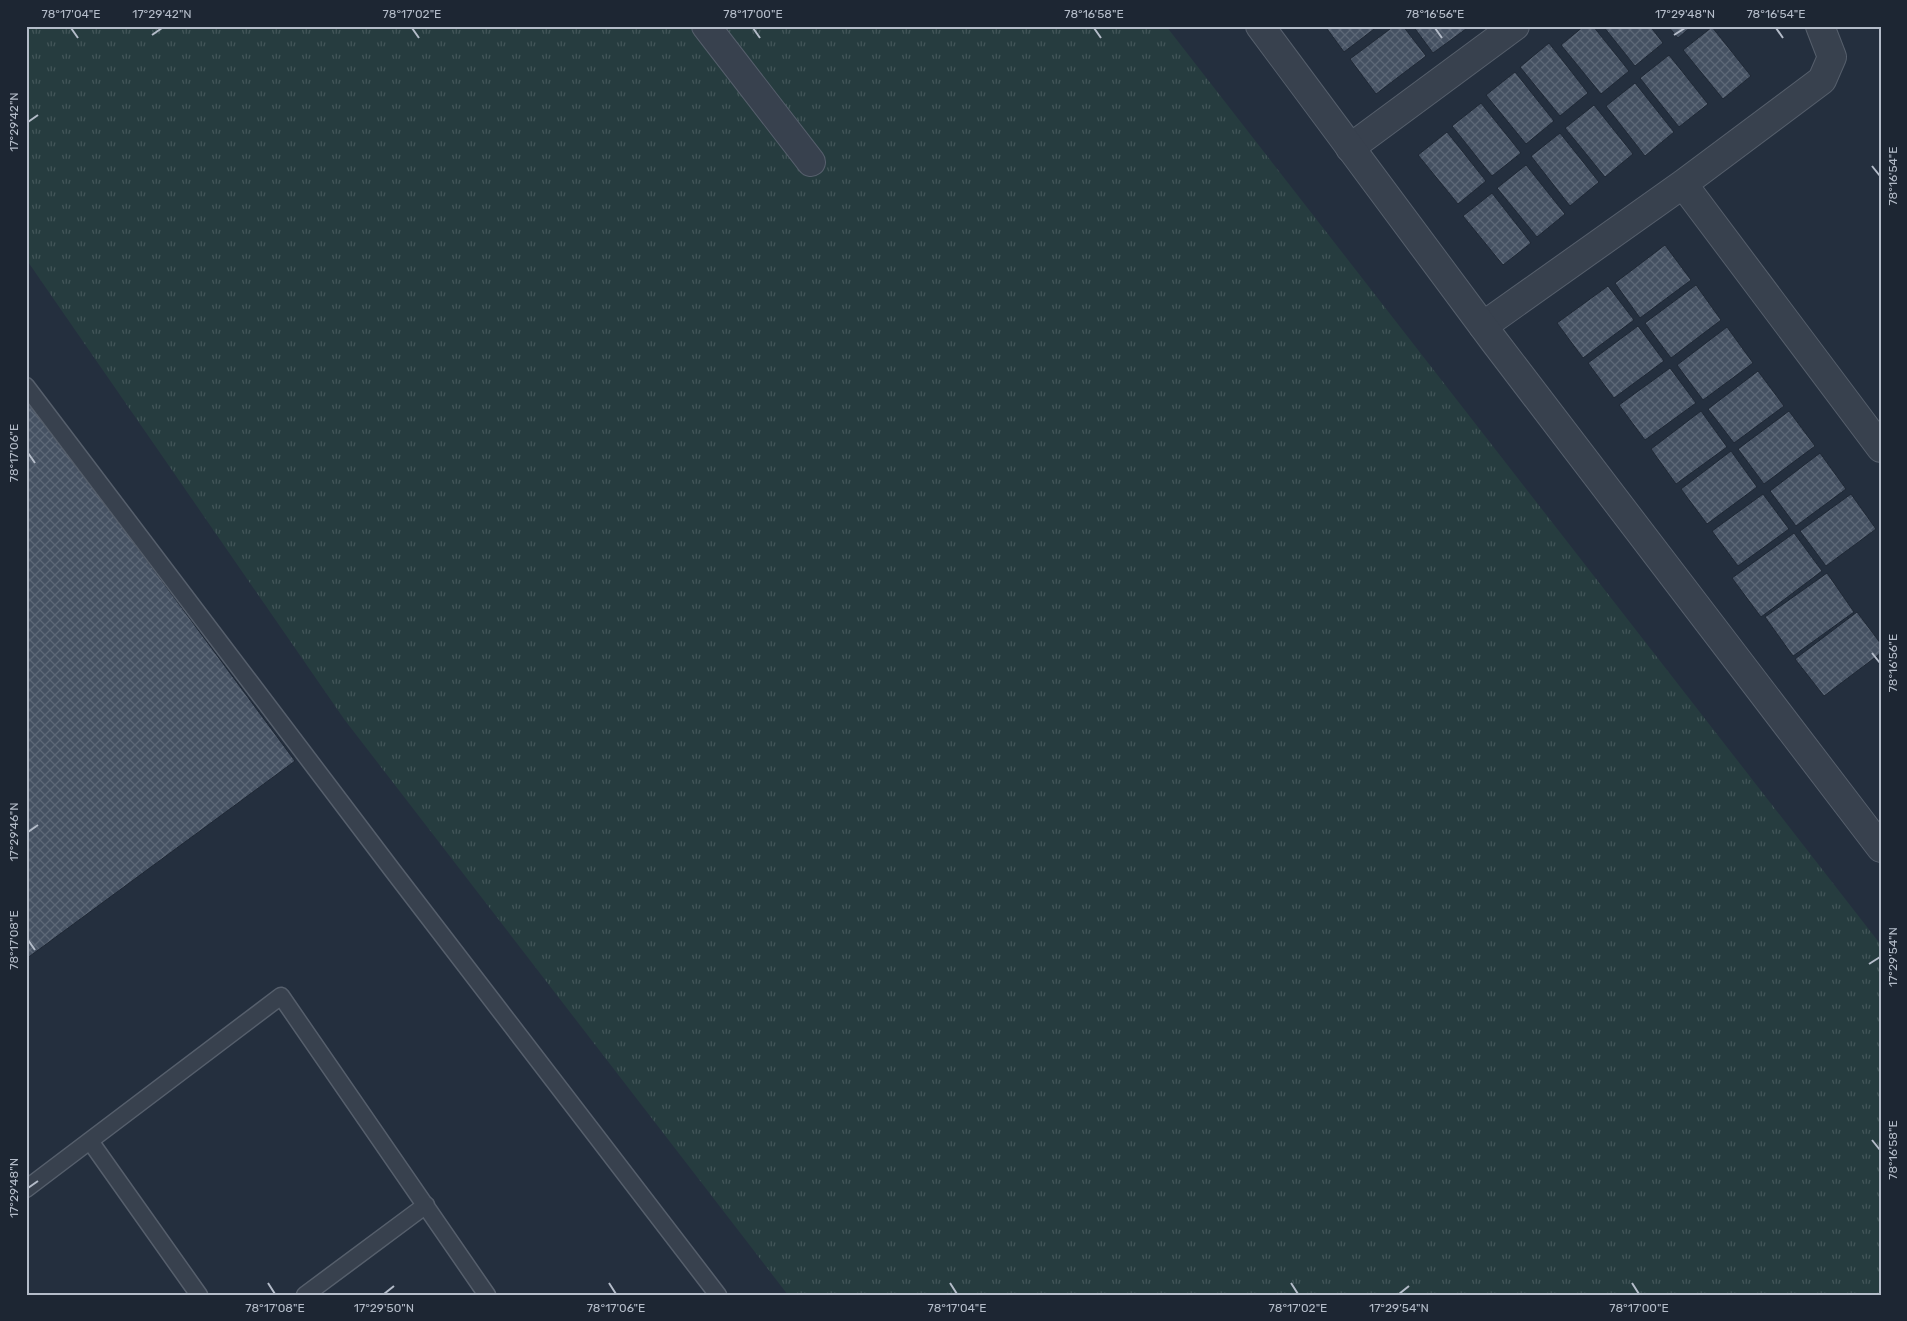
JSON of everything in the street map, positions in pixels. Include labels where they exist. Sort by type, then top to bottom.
[{"type":"street","points":[[706,26],[811,162]]},
{"type":"street","points":[[1260,26],[1483,326],[1881,848]]},
{"type":"street","points":[[1350,148],[1515,26]]},
{"type":"street","points":[[1483,326],[1683,184],[1822,80],[1832,57],[1820,26]]},
{"type":"street","points":[[1683,184],[1881,448]]},
{"type":"lane","points":[[26,386],[387,864],[718,1295]]},
{"type":"lane","points":[[26,1189],[281,996],[487,1295]]},
{"type":"lane","points":[[90,1141],[199,1295]]},
{"type":"lane","points":[[305,1295],[426,1205]]},
{"type":"green space","points":[[26,26],[1166,26],[1881,945],[1881,1295],[788,1295],[344,719],[26,259]]},
{"type":"building","points":[[1325,26],[1378,26],[1344,52]]},
{"type":"building","points":[[1394,26],[1403,26],[1426,56],[1376,94],[1350,59]]},
{"type":"building","points":[[1413,26],[1470,26],[1433,53]]},
{"type":"building","points":[[1584,26],[1593,26],[1629,71],[1601,94],[1561,45]]},
{"type":"building","points":[[1603,26],[1650,26],[1663,43],[1635,66]]},
{"type":"building","points":[[1668,26],[1692,26],[1678,38]]},
{"type":"building","points":[[1712,27],[1751,76],[1723,99],[1683,50]]},
{"type":"building","points":[[1549,43],[1588,93],[1560,116],[1520,67]]},
{"type":"building","points":[[1669,55],[1708,104],[1679,127],[1640,78]]},
{"type":"building","points":[[1515,72],[1554,121],[1526,144],[1486,95]]},
{"type":"building","points":[[1635,83],[1674,132],[1645,156],[1606,106]]},
{"type":"building","points":[[1481,103],[1521,153],[1492,176],[1452,126]]},
{"type":"building","points":[[1594,105],[1633,154],[1605,177],[1565,128]]},
{"type":"building","points":[[1447,132],[1486,181],[1458,204],[1418,155]]},
{"type":"building","points":[[1560,133],[1599,182],[1570,206],[1531,156]]},
{"type":"building","points":[[1526,165],[1565,214],[1537,237],[1497,188]]},
{"type":"building","points":[[1492,193],[1531,243],[1503,265],[1463,216]]},
{"type":"building","points":[[1665,245],[1691,280],[1640,318],[1615,283]]},
{"type":"building","points":[[1696,285],[1721,320],[1671,358],[1645,323]]},
{"type":"building","points":[[1608,286],[1634,320],[1583,358],[1557,323]]},
{"type":"building","points":[[1638,326],[1664,361],[1614,398],[1588,363]]},
{"type":"building","points":[[1727,327],[1753,363],[1703,400],[1677,365]]},
{"type":"building","points":[[1670,368],[1696,403],[1645,440],[1619,405]]},
{"type":"building","points":[[1758,371],[1784,406],[1734,443],[1708,409]]},
{"type":"building","points":[[26,397],[295,761],[26,959]]},
{"type":"building","points":[[1701,411],[1727,447],[1676,484],[1651,449]]},
{"type":"building","points":[[1789,411],[1815,446],[1764,484],[1738,449]]},
{"type":"building","points":[[1731,451],[1757,487],[1707,524],[1681,489]]},
{"type":"building","points":[[1820,453],[1846,489],[1796,526],[1770,491]]},
{"type":"building","points":[[1763,494],[1789,529],[1738,566],[1712,531]]},
{"type":"building","points":[[1851,494],[1876,529],[1826,566],[1800,531]]},
{"type":"building","points":[[1794,533],[1822,571],[1761,617],[1732,578]]},
{"type":"building","points":[[1827,573],[1854,612],[1793,656],[1765,617]]},
{"type":"building","points":[[1857,612],[1881,644],[1881,653],[1824,696],[1795,659]]}]
